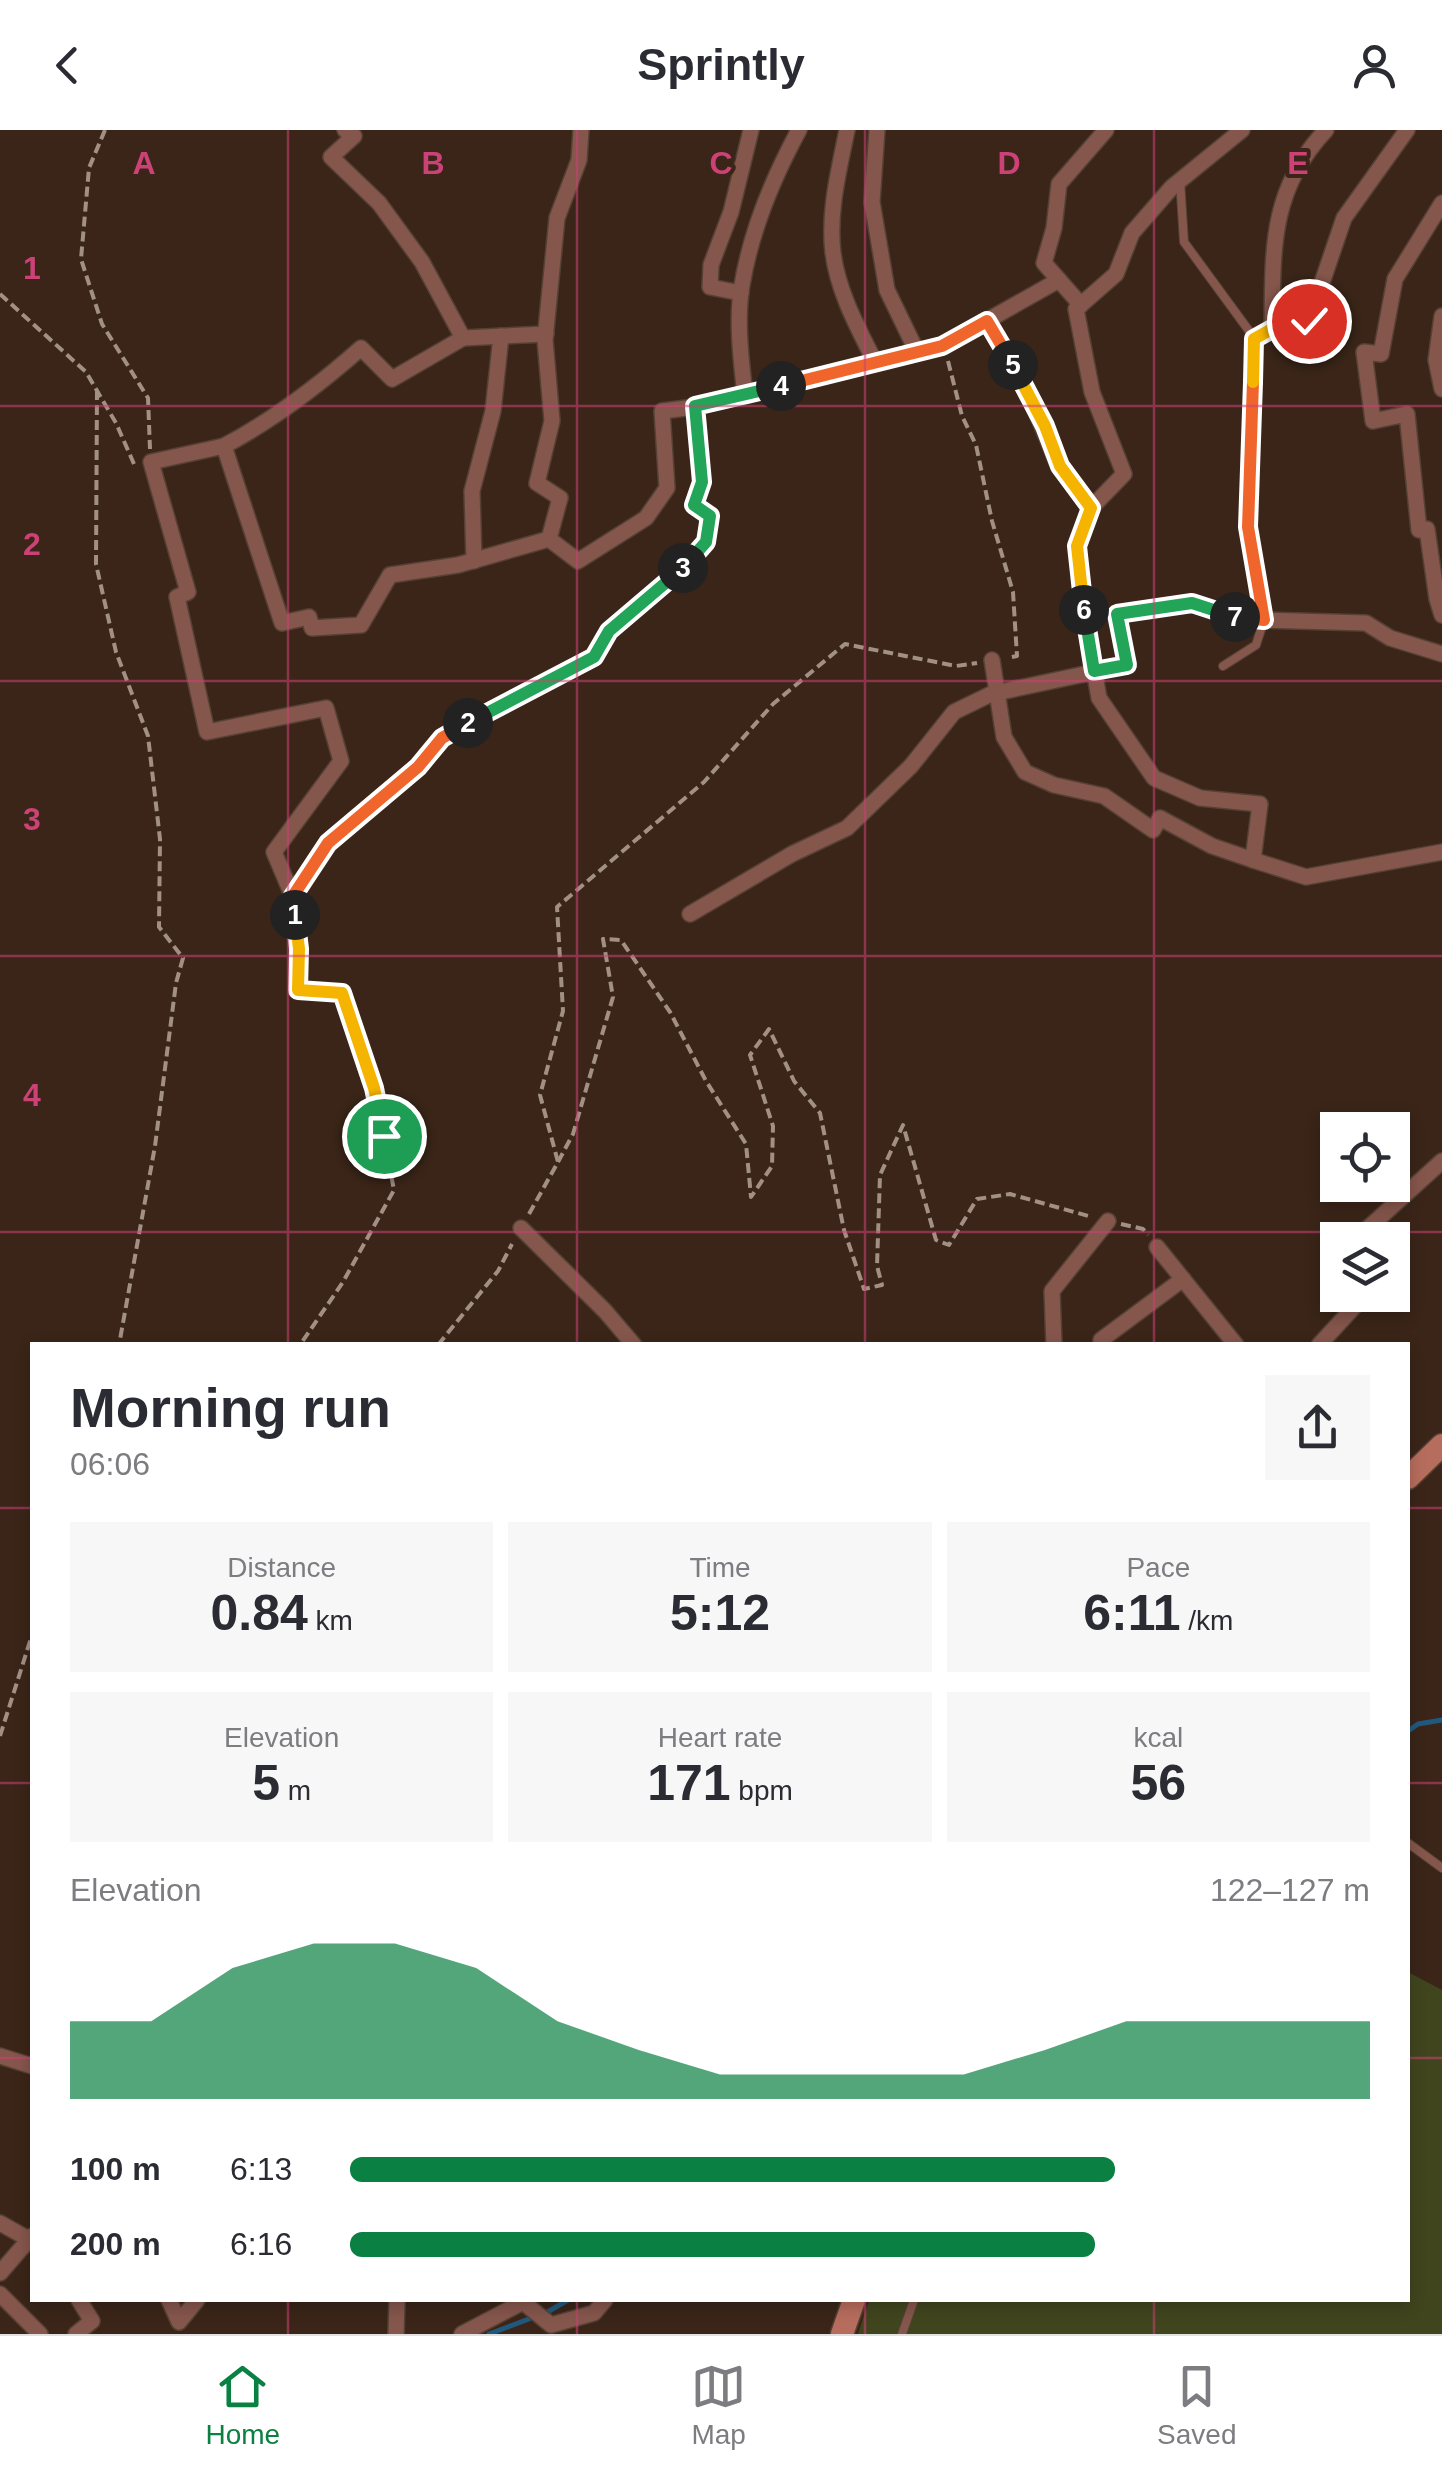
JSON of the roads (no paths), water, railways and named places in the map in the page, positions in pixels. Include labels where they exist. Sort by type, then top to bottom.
[{"type":"main road","points":[[1410,1476],[1442,1445]]},
{"type":"main road","points":[[842,2334],[853,2302]]},
{"type":"street","points":[[345,130],[354,136],[331,157],[379,203],[411,247],[462,338]]},
{"type":"street","points":[[549,539],[560,498],[537,484],[552,421],[546,334],[557,218],[579,160],[582,130]]},
{"type":"street","points":[[741,292],[710,288],[712,265],[731,212],[751,130]]},
{"type":"street","points":[[745,395],[741,292],[755,230],[799,130]]},
{"type":"street","points":[[846,130],[834,195],[833,254],[848,306],[874,362]]},
{"type":"street","points":[[877,130],[872,202],[887,290],[917,352]]},
{"type":"street","points":[[1081,305],[1044,263],[1054,228],[1059,184],[1106,130]]},
{"type":"street","points":[[1242,130],[1180,180],[1132,233],[1116,274],[1076,309],[1092,392],[1124,474],[1091,508],[1077,546],[1099,698],[1154,778],[1200,798],[1260,804],[1253,860]]},
{"type":"street","points":[[1272,329],[1273,252],[1281,199],[1326,130]]},
{"type":"street","points":[[1254,339],[1272,329],[1309,321],[1344,218],[1406,130]]},
{"type":"street","points":[[1442,204],[1395,279],[1382,354],[1364,352],[1372,421],[1407,414],[1419,530],[1427,529],[1436,599],[1442,615]]},
{"type":"street","points":[[942,346],[1059,280]]},
{"type":"street","points":[[987,321],[1022,380],[1060,466],[1091,508]]},
{"type":"street","points":[[1442,324],[1436,360],[1442,388]]},
{"type":"street","points":[[293,896],[274,852],[341,762],[326,708],[207,732],[177,597],[188,592],[150,462],[224,446],[265,424],[360,348],[392,379],[462,338],[546,334]]},
{"type":"street","points":[[474,560],[472,492],[493,411],[501,336]]},
{"type":"street","points":[[549,539],[578,561],[646,518],[668,488],[662,411],[695,406]]},
{"type":"street","points":[[224,446],[282,623],[309,617],[312,628],[360,626],[390,575],[474,560],[549,539]]},
{"type":"street","points":[[690,914],[792,854],[847,828],[911,766],[954,712],[997,693],[1127,665],[1117,614],[1192,603],[1230,616],[1264,620],[1366,622],[1390,638],[1442,654]]},
{"type":"street","points":[[992,660],[1004,737],[1025,772],[1054,785],[1104,796],[1153,830],[1160,818],[1212,846],[1306,876],[1442,852]]},
{"type":"street","points":[[1374,1222],[1442,1161]]},
{"type":"street","points":[[1054,1342],[1052,1291],[1108,1221]]},
{"type":"street","points":[[521,1228],[631,1342]]},
{"type":"street","points":[[1157,1246],[1234,1342]]},
{"type":"street","points":[[1103,1342],[1183,1279]]},
{"type":"street","points":[[1323,1342],[1350,1312]]},
{"type":"street","points":[[0,2056],[30,2065]]},
{"type":"street","points":[[0,2223],[30,2238]]},
{"type":"street","points":[[0,2273],[30,2241]]},
{"type":"street","points":[[0,2294],[40,2334]]},
{"type":"street","points":[[76,2334],[92,2321],[79,2302]]},
{"type":"street","points":[[170,2302],[179,2322],[195,2302]]},
{"type":"street","points":[[396,2334],[397,2302]]},
{"type":"street","points":[[462,2334],[523,2302],[551,2325],[594,2313],[603,2302]]},
{"type":"lane","points":[[1180,180],[1184,242],[1254,339],[1248,527],[1264,620],[1256,645],[1224,666]]},
{"type":"lane","points":[[1410,1844],[1442,1868]]},
{"type":"lane","points":[[902,2334],[913,2302]]},
{"type":"waterway","points":[[1410,1730],[1418,1724],[1442,1720]]},
{"type":"waterway","points":[[544,2314],[565,2302]]},
{"type":"waterway","points":[[489,2334],[534,2317]]}]
